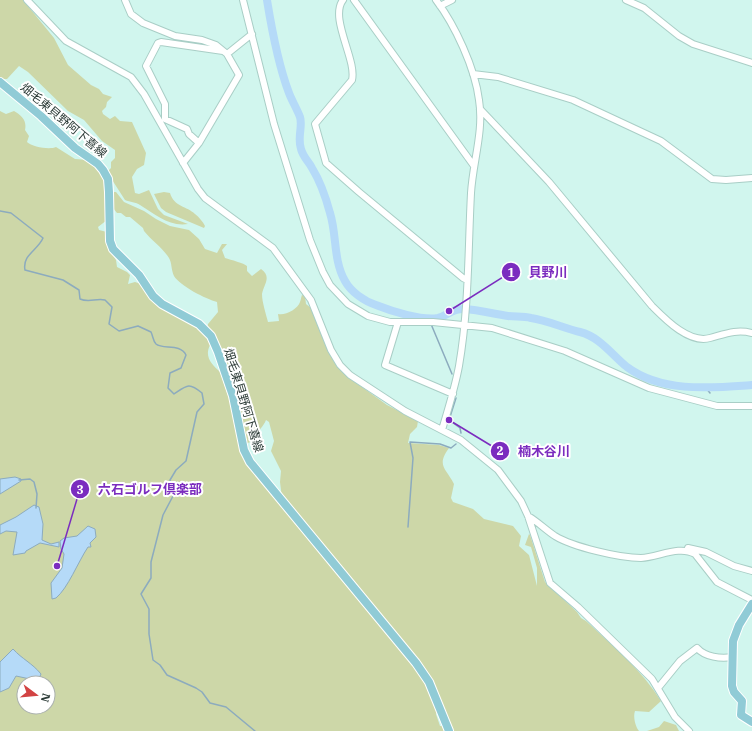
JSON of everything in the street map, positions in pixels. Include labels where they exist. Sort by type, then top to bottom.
[{"type":"main road","name":"畑毛東貝野阿下喜線","points":[[0,82],[41,116],[74,148],[98,164],[103,170],[108,179],[110,241],[113,249],[139,275],[154,296],[162,304],[199,324],[211,336],[233,396],[244,450],[250,462],[416,663],[429,682],[449,731]]},
{"type":"main road","points":[[752,604],[734,636],[732,657],[732,689],[742,701],[741,715],[752,722]]},
{"type":"street","points":[[27,0],[66,41],[131,77],[144,94],[183,163],[205,198],[273,248],[280,257],[311,300],[331,350],[340,365],[350,375],[405,411],[442,430],[474,449],[498,470],[514,491],[528,516],[550,583],[595,623],[644,671],[658,688],[676,717],[689,731]]},
{"type":"street","points":[[124,0],[131,14],[143,24],[175,36],[202,40],[216,45],[226,52],[239,75],[199,143],[183,163]]},
{"type":"street","points":[[243,0],[288,170],[323,272],[337,294],[357,310],[368,316],[390,322],[431,322],[464,324],[492,328],[558,349],[655,390],[717,406],[752,406]]},
{"type":"street","points":[[344,0],[340,7],[342,28],[345,45],[354,72],[352,80],[316,124],[326,163],[463,278],[468,280]]},
{"type":"street","points":[[354,0],[474,166]]},
{"type":"street","points":[[436,0],[450,22],[473,74],[480,108],[481,125],[471,191],[467,298],[459,366],[453,394],[442,430]]},
{"type":"street","points":[[440,6],[452,0]]},
{"type":"street","points":[[626,0],[644,8],[679,36],[693,44],[752,63]]},
{"type":"street","points":[[199,143],[189,134],[187,129],[166,119],[165,104],[146,66],[158,43],[161,42],[226,52],[252,34]]},
{"type":"street","points":[[473,74],[498,77],[573,100],[661,141],[712,179],[752,178]]},
{"type":"street","points":[[480,108],[549,182],[652,306],[670,325],[689,335],[703,339],[735,331],[752,333]]},
{"type":"street","points":[[398,322],[385,365],[453,394]]},
{"type":"street","points":[[528,516],[556,536],[581,547],[640,558],[687,548],[702,551],[734,566],[752,571]]},
{"type":"street","points":[[680,550],[695,554],[717,582],[752,600]]},
{"type":"street","points":[[658,688],[680,662],[697,648],[702,653],[709,655],[732,657]]},
{"type":"green space","points":[[0,0],[23,0],[54,38],[68,65],[91,85],[99,89],[103,94],[112,97],[102,111],[103,114],[110,119],[115,116],[120,121],[132,122],[146,153],[144,165],[137,169],[132,177],[135,193],[139,194],[149,190],[158,209],[164,215],[188,224],[175,224],[168,222],[138,204],[125,200],[107,172],[111,168],[111,162],[115,158],[115,150],[102,141],[84,120],[68,111],[28,72],[19,66],[7,79],[0,79]]},
{"type":"green space","points":[[0,111],[6,114],[14,111],[22,117],[25,121],[25,130],[29,136],[27,142],[29,144],[46,148],[56,147],[75,159],[88,160],[97,166],[105,178],[107,220],[98,227],[99,230],[107,232],[107,246],[116,260],[117,267],[130,275],[128,284],[135,282],[141,284],[190,320],[206,337],[210,345],[208,349],[208,357],[214,367],[220,372],[253,470],[421,673],[437,712],[436,714],[440,726],[442,726],[444,731],[0,731]]},
{"type":"green space","points":[[112,192],[116,192],[124,202],[144,211],[170,226],[189,230],[199,239],[205,249],[217,253],[222,244],[227,244],[222,250],[225,258],[247,266],[247,271],[252,276],[261,269],[267,278],[262,294],[268,322],[279,321],[278,314],[288,313],[294,309],[299,305],[302,295],[305,296],[306,304],[311,308],[348,377],[387,405],[418,421],[417,427],[410,434],[408,443],[439,445],[449,448],[443,459],[443,463],[445,470],[454,484],[451,498],[453,502],[473,509],[484,519],[513,526],[521,536],[519,546],[529,555],[537,586],[537,568],[531,547],[525,545],[529,534],[545,582],[645,679],[661,701],[649,712],[635,711],[634,716],[636,726],[639,731],[453,731],[432,681],[282,498],[280,482],[281,471],[271,451],[274,441],[269,422],[266,420],[252,441],[246,444],[207,329],[208,324],[218,312],[217,302],[194,292],[177,280],[173,274],[170,260],[164,251],[144,231],[143,228],[130,217],[117,213],[113,208]]},
{"type":"green space","points":[[164,192],[170,193],[174,201],[192,211],[204,224],[204,228],[166,212],[161,208],[154,194]]},
{"type":"green space","points":[[664,721],[676,725],[679,731],[647,731],[659,727]]},
{"type":"water","points":[[15,477],[21,479],[21,481],[0,494],[0,479]]},
{"type":"water","points":[[34,505],[39,507],[43,524],[42,540],[51,544],[59,542],[59,547],[40,543],[25,553],[13,555],[17,532],[6,531],[0,534],[0,525],[16,517]]},
{"type":"water","points":[[88,526],[95,529],[96,537],[90,543],[91,547],[88,547],[84,553],[65,588],[56,598],[52,599],[51,583],[62,568],[64,554],[61,549],[60,541],[64,538],[77,536]]},
{"type":"water","points":[[13,649],[41,674],[16,675],[9,688],[0,692],[0,662]]},
{"type":"waterway","points":[[267,0],[273,35],[282,71],[289,93],[301,121],[301,149],[318,178],[327,201],[341,273],[345,281],[358,296],[371,303],[390,310],[407,315],[431,319],[441,317],[453,311],[465,309],[543,320],[587,334],[600,342],[627,367],[641,375],[671,385],[687,387],[752,385]]},
{"type":"waterway","points":[[0,211],[11,213],[43,238],[28,256],[25,270],[63,280],[79,290],[80,299],[86,301],[105,300],[112,307],[109,324],[119,331],[138,326],[151,332],[154,341],[159,346],[180,349],[186,355],[181,368],[170,373],[168,388],[174,394],[185,387],[194,387],[202,393],[204,404],[197,412],[186,461],[176,470],[170,480],[173,496],[163,515],[151,562],[151,578],[141,594],[149,609],[149,634],[153,660],[160,665],[167,675],[196,688],[202,692],[210,703],[226,707],[255,731]]},
{"type":"waterway","points":[[431,324],[452,374]]},
{"type":"waterway","points":[[706,388],[710,393]]},
{"type":"waterway","points":[[456,398],[449,420],[460,428],[461,433]]},
{"type":"waterway","points":[[408,527],[413,458],[410,442],[440,444],[451,448],[456,444]]},
{"type":"waterway","points":[[19,480],[30,479],[34,482],[37,494],[36,508]]},
{"type":"place","name":"貝野川","points":[[449,311]]},
{"type":"place","name":"楠木谷川","points":[[449,420]]},
{"type":"place","name":"六石ゴルフ倶楽部","points":[[57,566]]}]
